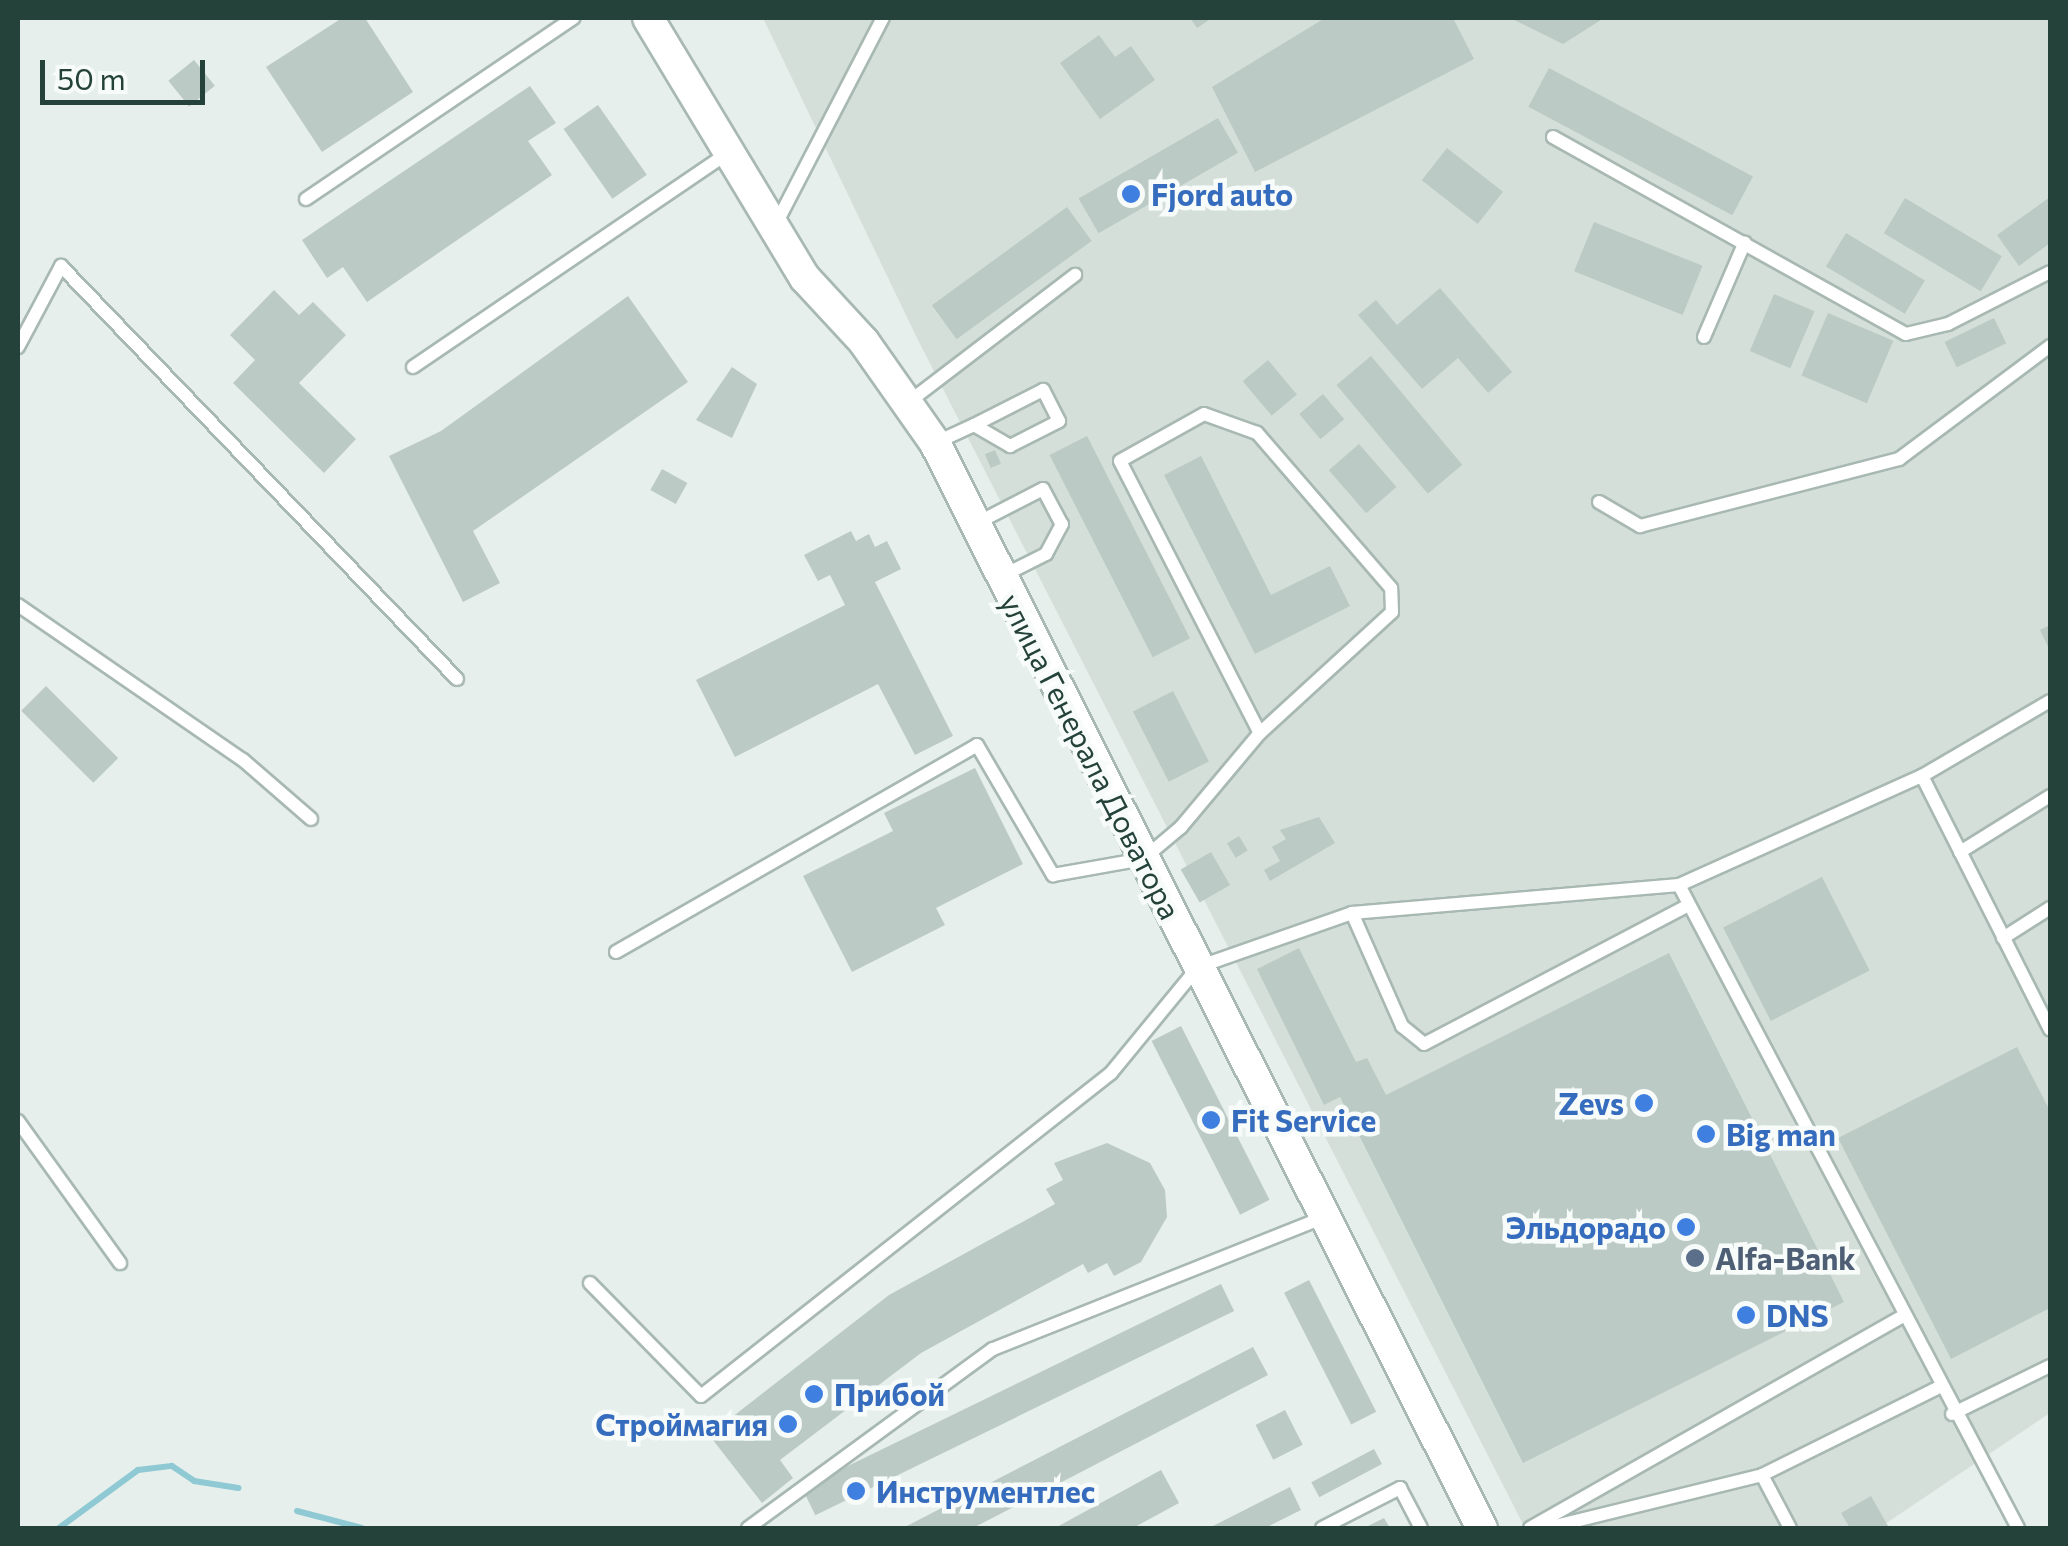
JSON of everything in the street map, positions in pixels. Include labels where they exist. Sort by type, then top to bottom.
[{"type":"street","name":"улица Генерала Доватора","points":[[648,18],[733,150],[805,278],[910,401],[935,443],[1482,1528]]},
{"type":"lane","points":[[306,199],[573,18]]},
{"type":"lane","points":[[775,226],[883,18]]},
{"type":"lane","points":[[1553,137],[1906,334],[1948,324],[2050,272]]},
{"type":"lane","points":[[412,367],[733,150]]},
{"type":"lane","points":[[1704,337],[1745,242]]},
{"type":"lane","points":[[18,347],[61,266],[456,679]]},
{"type":"lane","points":[[910,401],[1075,275]]},
{"type":"lane","points":[[1599,502],[1640,526],[1898,459],[2050,346]]},
{"type":"lane","points":[[935,443],[1043,390],[1059,421],[1010,446],[974,424]]},
{"type":"lane","points":[[616,952],[977,745],[1054,875],[1143,859],[1260,733],[1392,612],[1391,588],[1257,434],[1204,414],[1120,462],[1260,733]]},
{"type":"lane","points":[[974,524],[1043,489],[1062,524],[1046,554],[1000,577]]},
{"type":"lane","points":[[18,606],[243,760],[311,819]]},
{"type":"lane","points":[[590,1283],[701,1396],[1112,1074],[1198,968],[1352,913],[1679,885],[1922,776],[2050,701]]},
{"type":"lane","points":[[1922,776],[2050,1029]]},
{"type":"lane","points":[[1960,852],[2050,796]]},
{"type":"lane","points":[[1679,885],[1936,1388],[2018,1528]]},
{"type":"lane","points":[[1352,913],[1402,1026],[1424,1044],[1689,904]]},
{"type":"lane","points":[[2003,938],[2050,908]]},
{"type":"lane","points":[[18,1121],[120,1263]]},
{"type":"lane","points":[[748,1528],[993,1349],[1324,1217]]},
{"type":"lane","points":[[1530,1528],[1900,1318]]},
{"type":"lane","points":[[1952,1414],[2050,1366]]},
{"type":"lane","points":[[1547,1528],[1762,1475],[1936,1388]]},
{"type":"lane","points":[[1762,1475],[1790,1528]]},
{"type":"lane","points":[[1322,1528],[1400,1488],[1421,1528]]},
{"type":"shaded area","points":[[763,18],[2050,18],[2050,1413],[1879,1528],[1525,1528],[916,336]]},
{"type":"building","points":[[342,18],[365,18],[413,92],[322,152],[266,67]]},
{"type":"building","points":[[1190,18],[1212,18],[1197,28]]},
{"type":"building","points":[[1325,18],[1453,18],[1474,59],[1255,172],[1212,87]]},
{"type":"building","points":[[1510,18],[1604,18],[1563,44]]},
{"type":"building","points":[[1099,35],[1115,57],[1131,46],[1155,80],[1100,119],[1060,63]]},
{"type":"building","points":[[194,60],[215,86],[189,106],[168,81]]},
{"type":"building","points":[[1549,68],[1753,176],[1732,215],[1528,107]]},
{"type":"building","points":[[530,86],[556,123],[528,141],[552,175],[367,302],[343,267],[327,278],[302,240]]},
{"type":"building","points":[[598,105],[647,175],[612,199],[564,129]]},
{"type":"building","points":[[1218,118],[1238,153],[1099,233],[1079,198]]},
{"type":"building","points":[[1447,148],[1503,192],[1478,224],[1422,180]]},
{"type":"building","points":[[2050,197],[2050,243],[2019,266],[1997,235]]},
{"type":"building","points":[[1905,198],[2002,256],[1981,291],[1884,233]]},
{"type":"building","points":[[1067,207],[1092,241],[957,339],[932,305]]},
{"type":"building","points":[[1594,222],[1702,266],[1683,315],[1574,271]]},
{"type":"building","points":[[1846,233],[1925,280],[1905,314],[1826,266]]},
{"type":"building","points":[[1440,288],[1512,372],[1488,393],[1458,358],[1422,389],[1358,315],[1376,300],[1397,325]]},
{"type":"building","points":[[274,290],[299,315],[313,302],[346,335],[299,383],[356,439],[324,473],[233,383],[255,360],[230,335]]},
{"type":"building","points":[[1774,294],[1815,311],[1790,368],[1750,351]]},
{"type":"building","points":[[628,296],[688,382],[473,531],[500,583],[463,602],[389,456],[441,431]]},
{"type":"building","points":[[1828,313],[1893,341],[1867,403],[1801,376]]},
{"type":"building","points":[[1994,318],[2006,343],[1957,367],[1945,342]]},
{"type":"building","points":[[1371,356],[1462,465],[1428,494],[1337,385]]},
{"type":"building","points":[[1268,360],[1297,394],[1272,416],[1243,381]]},
{"type":"building","points":[[732,367],[757,384],[732,438],[696,420]]},
{"type":"building","points":[[1323,394],[1344,419],[1320,439],[1299,414]]},
{"type":"building","points":[[1087,436],[1190,638],[1153,657],[1050,455]]},
{"type":"building","points":[[1359,444],[1396,487],[1366,513],[1329,470]]},
{"type":"building","points":[[995,450],[1001,464],[991,468],[985,454]]},
{"type":"building","points":[[1201,456],[1271,595],[1330,566],[1350,606],[1255,654],[1164,475]]},
{"type":"building","points":[[662,469],[687,483],[676,504],[650,490]]},
{"type":"building","points":[[851,531],[856,541],[869,534],[875,547],[887,541],[901,569],[875,582],[953,736],[915,755],[878,684],[735,757],[696,680],[845,605],[830,575],[818,581],[804,555]]},
{"type":"building","points":[[2050,625],[2050,651],[2040,630]]},
{"type":"building","points":[[46,686],[118,758],[93,783],[21,711]]},
{"type":"building","points":[[1173,691],[1209,761],[1169,782],[1133,711]]},
{"type":"building","points":[[975,768],[1023,864],[936,908],[945,925],[852,972],[803,876],[893,831],[884,813]]},
{"type":"building","points":[[1319,817],[1335,843],[1270,881],[1264,870],[1280,861],[1272,847],[1286,839],[1280,830]]},
{"type":"building","points":[[1239,836],[1248,851],[1236,858],[1227,843]]},
{"type":"building","points":[[1211,852],[1230,885],[1200,902],[1181,870]]},
{"type":"building","points":[[1822,877],[1870,971],[1771,1021],[1723,927]]},
{"type":"building","points":[[1299,948],[1356,1062],[1367,1058],[1386,1095],[1669,953],[1844,1302],[1523,1463],[1340,1097],[1324,1105],[1257,969]]},
{"type":"building","name":"Fit Service","points":[[1181,1026],[1270,1200],[1240,1215],[1152,1041]]},
{"type":"building","points":[[2017,1047],[2050,1111],[2050,1308],[1951,1359],[1838,1138]]},
{"type":"building","points":[[1107,1143],[1150,1163],[1165,1190],[1167,1217],[1141,1262],[1114,1276],[1107,1263],[1088,1273],[1083,1264],[921,1353],[780,1460],[793,1478],[762,1503],[709,1435],[889,1295],[1055,1204],[1046,1189],[1063,1180],[1054,1163]]},
{"type":"building","points":[[1309,1280],[1376,1412],[1351,1425],[1284,1293]]},
{"type":"building","points":[[1221,1284],[1234,1311],[815,1515],[802,1488]]},
{"type":"building","points":[[1253,1347],[1268,1375],[973,1528],[903,1528]]},
{"type":"building","points":[[1285,1410],[1303,1445],[1273,1460],[1256,1425]]},
{"type":"building","points":[[1374,1449],[1382,1464],[1319,1497],[1311,1482]]},
{"type":"building","points":[[1161,1470],[1179,1503],[1133,1528],[1055,1528]]},
{"type":"building","points":[[1290,1487],[1301,1510],[1265,1528],[1209,1528]]},
{"type":"building","points":[[1871,1496],[1888,1526],[1850,1528],[1841,1513]]},
{"type":"building","points":[[1384,1518],[1390,1528],[1364,1528]]},
{"type":"waterway","points":[[59,1528],[138,1470],[172,1466],[194,1481],[238,1488]]},
{"type":"waterway","points":[[297,1511],[362,1528]]},
{"type":"place","name":"Fjord auto","points":[[1131,194]]},
{"type":"place","name":"Zevs","points":[[1644,1103]]},
{"type":"place","name":"Fit Service","points":[[1211,1120]]},
{"type":"place","name":"Big man","points":[[1706,1134]]},
{"type":"place","name":"Эльдорадо","points":[[1686,1227]]},
{"type":"place","name":"Alfa-Bank","points":[[1695,1258]]},
{"type":"place","name":"DNS","points":[[1746,1315]]},
{"type":"place","name":"Прибой","points":[[814,1394]]},
{"type":"place","name":"Строймагия","points":[[788,1424]]},
{"type":"place","name":"Инструментлес","points":[[856,1491]]}]
